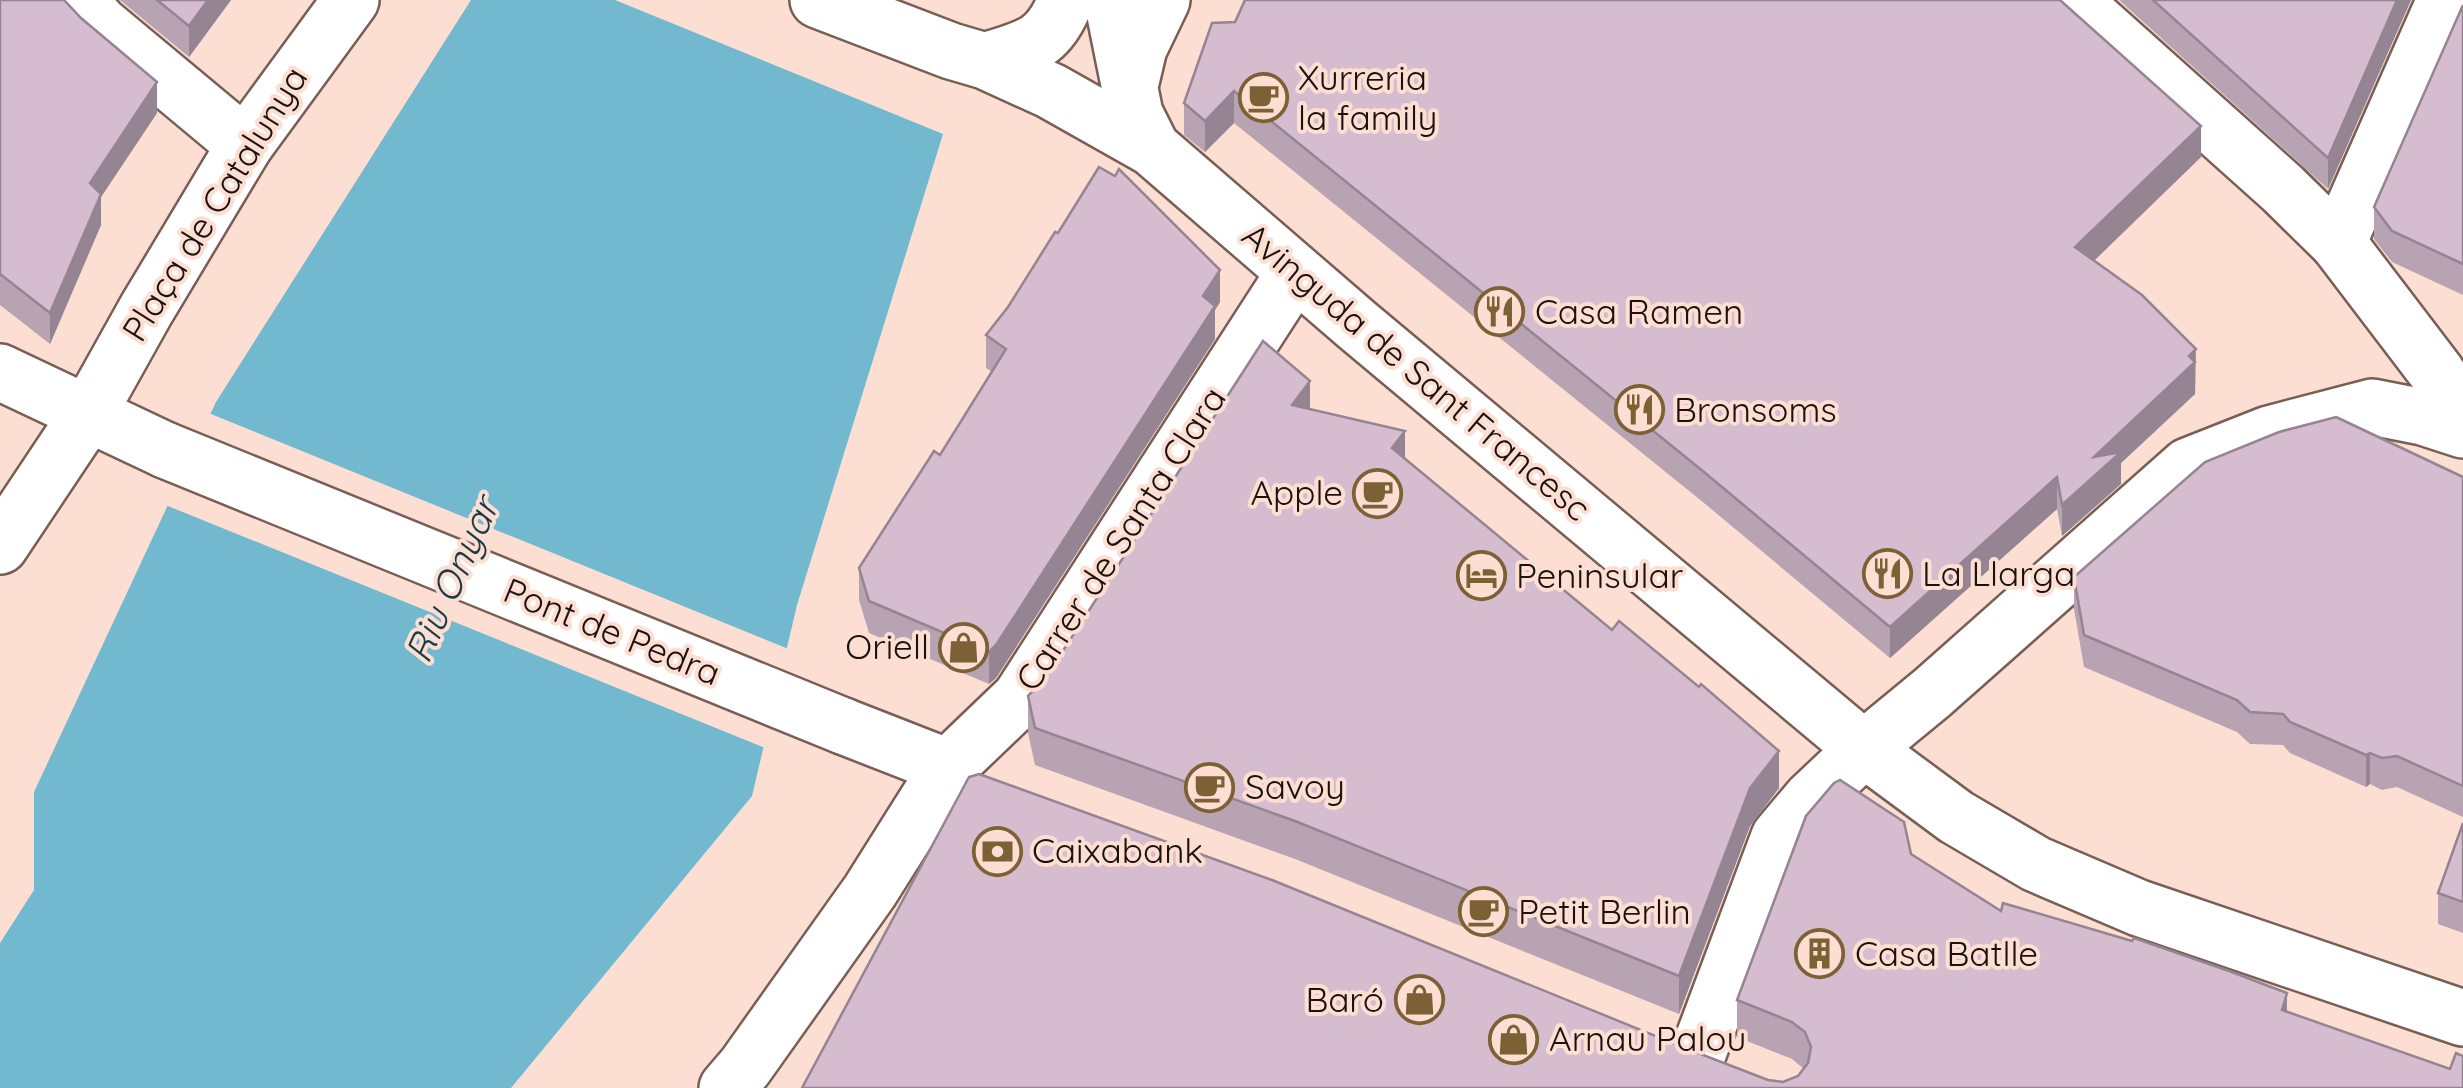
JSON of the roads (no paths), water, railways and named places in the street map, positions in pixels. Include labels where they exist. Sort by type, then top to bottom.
[{"type":"street","points":[[78,0],[101,25],[245,145]]},
{"type":"street","points":[[818,0],[951,52],[985,61],[1051,91],[1152,148]]},
{"type":"street","points":[[985,61],[1026,48],[1046,36],[1066,0]]},
{"type":"street","points":[[1112,0],[1134,114],[1152,148]]},
{"type":"street","points":[[1130,89],[1139,48],[1162,0]]},
{"type":"street","points":[[2072,0],[2338,243],[2437,373],[2463,416]]},
{"type":"street","points":[[2338,243],[2445,0]]},
{"type":"street","name":"Plaça de Catalunya","points":[[0,546],[88,414],[245,145],[340,6]]},
{"type":"street","name":"Avinguda de Sant Francesc","points":[[1152,148],[1864,749],[1956,817],[2036,864],[2139,908],[2463,1018]]},
{"type":"street","name":"Carrer de Santa Clara","points":[[727,1088],[870,891],[948,767],[1020,698],[1295,272]]},
{"type":"street","name":"Pont de Pedra","points":[[0,372],[165,450],[843,726],[1004,787]]},
{"type":"street","points":[[1702,1057],[1780,837],[1812,799],[1864,749],[2188,466],[2269,434],[2372,407],[2463,430]]},
{"type":"water","name":"Riu Onyar","points":[[471,0],[615,0],[943,134],[797,605],[752,796],[511,1088],[0,1088],[0,943],[34,890],[34,792],[216,402]]},
{"type":"place","name":"Xurreria la family","points":[[1263,98]]},
{"type":"place","name":"Casa Ramen","points":[[1500,312]]},
{"type":"place","name":"Bronsoms","points":[[1639,410]]},
{"type":"place","name":"Apple","points":[[1378,493]]},
{"type":"place","name":"La Llarga","points":[[1887,574]]},
{"type":"place","name":"Peninsular","points":[[1481,576]]},
{"type":"place","name":"Oriell","points":[[964,647]]},
{"type":"place","name":"Savoy","points":[[1210,787]]},
{"type":"place","name":"Caixabank","points":[[997,851]]},
{"type":"place","name":"Petit Berlin","points":[[1483,912]]},
{"type":"place","name":"Casa Batlle","points":[[1820,954]]},
{"type":"place","name":"Baró","points":[[1419,1000]]},
{"type":"place","name":"Arnau Palou","points":[[1514,1039]]}]
